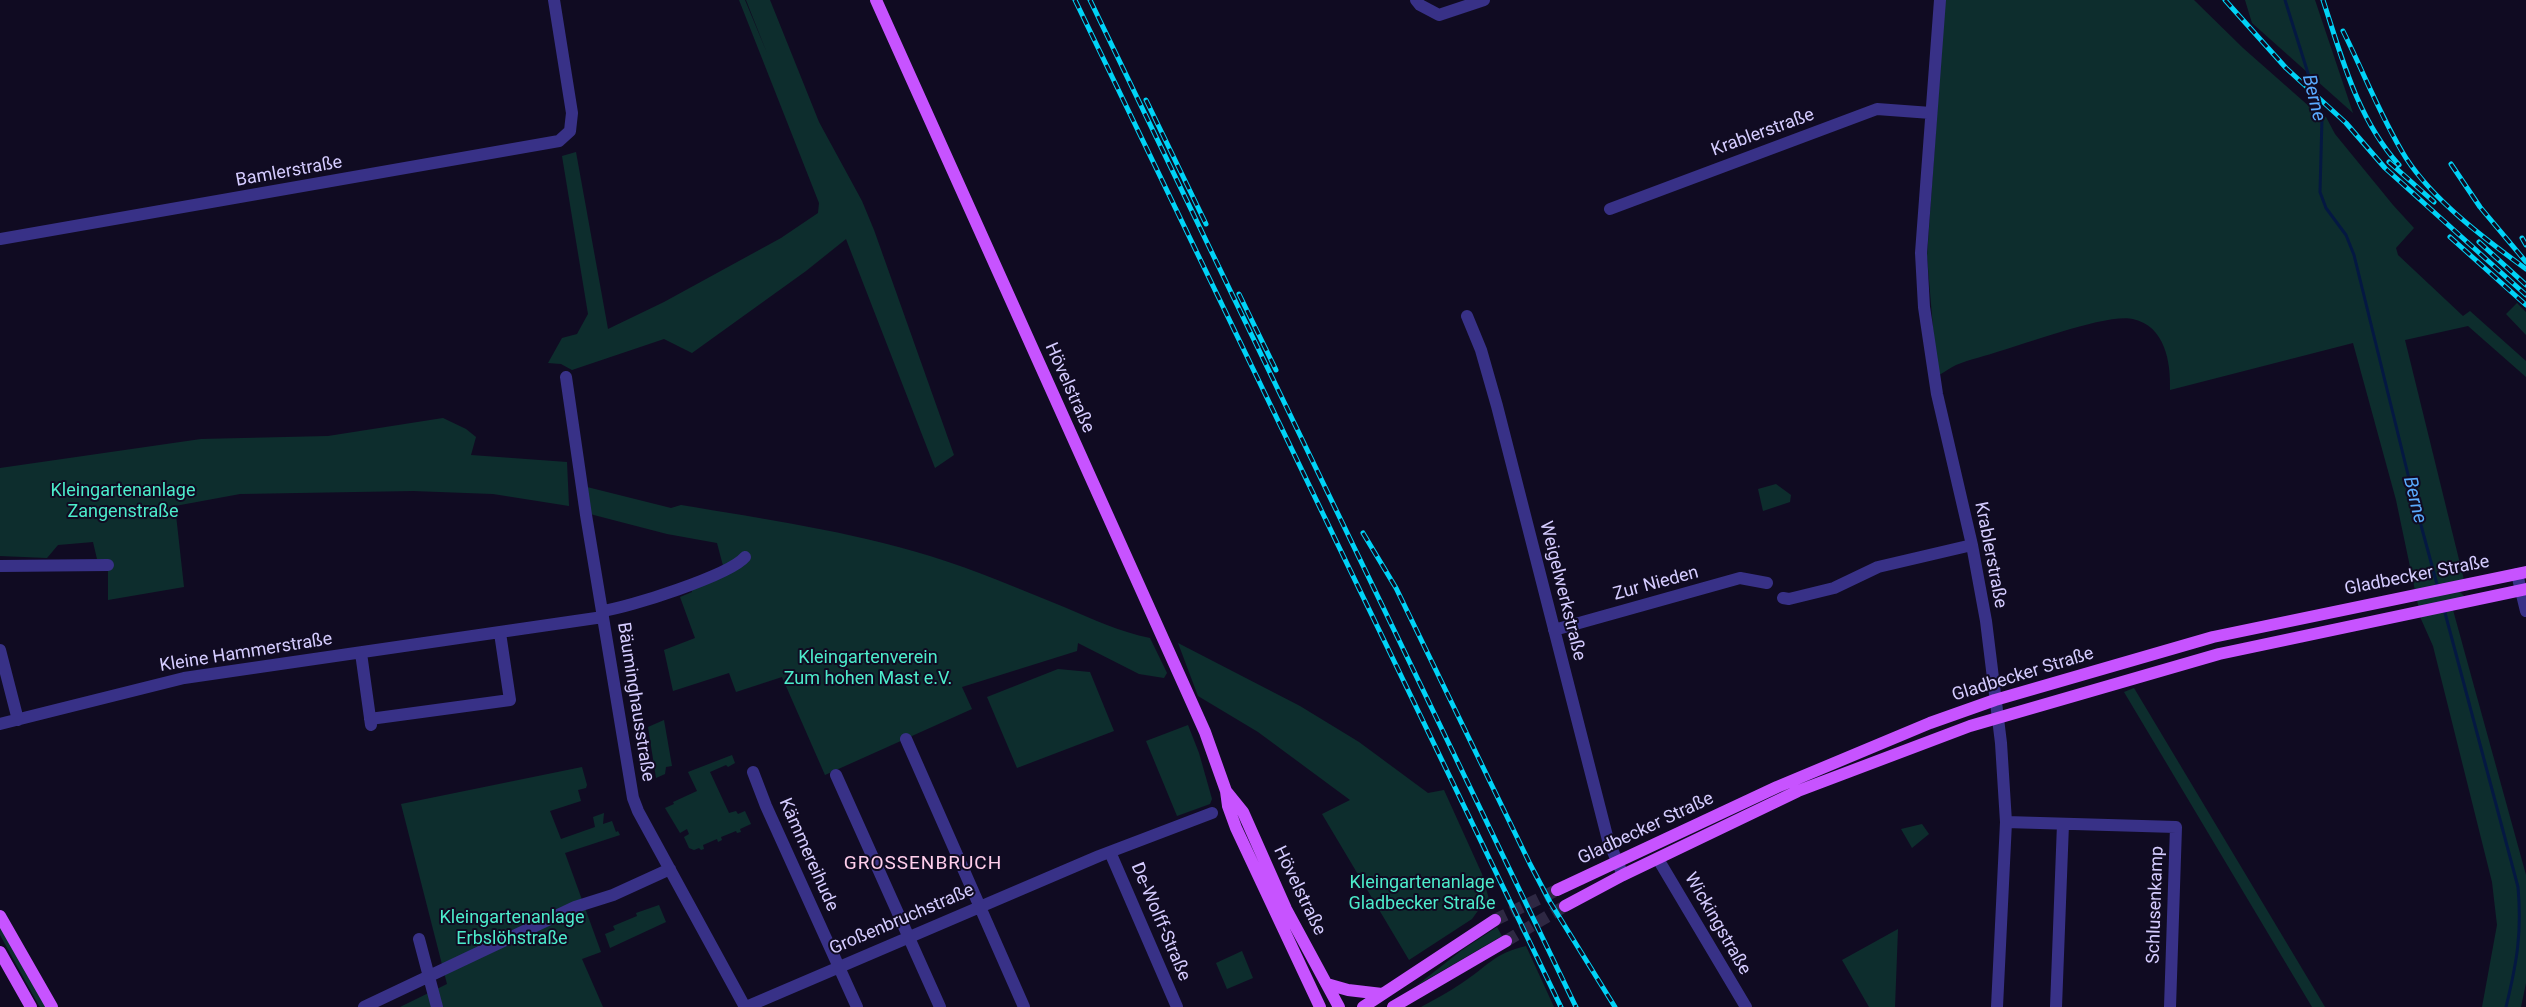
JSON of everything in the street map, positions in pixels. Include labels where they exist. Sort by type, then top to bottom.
[{"type":"main road","name":"Hövelstraße","points":[[876,0],[1205,732],[1226,791],[1228,806],[1236,828],[1280,927],[1320,1007]]},
{"type":"main road","name":"Gladbecker Straße","points":[[1556,890],[1776,787],[1930,723],[1995,700],[2213,637],[2521,573]]},
{"type":"main road","name":"Gladbecker Straße","points":[[1565,906],[1623,875],[1798,791],[1890,754],[1997,717],[2207,657],[2523,589]]},
{"type":"main road","points":[[2207,657],[2213,637]]},
{"type":"main road","name":"Hövelstraße","points":[[1226,791],[1246,818],[1286,909],[1339,1007]]},
{"type":"main road","points":[[0,916],[52,1007]]},
{"type":"main road","points":[[1363,1007],[1495,920]]},
{"type":"main road","points":[[1393,1007],[1506,941]]},
{"type":"main road","points":[[0,952],[31,1007]]},
{"type":"main road","points":[[1326,984],[1348,990],[1382,994]]},
{"type":"street","name":"Bamlerstraße","points":[[0,239],[543,146],[563,139],[570,131],[572,121],[554,0]]},
{"type":"street","points":[[1416,0],[1420,5],[1439,15],[1484,0]]},
{"type":"street","name":"Krablerstraße","points":[[1940,0],[1921,252],[1924,307],[1937,394],[1972,545],[1986,621],[1997,717],[2006,822],[1997,1007]]},
{"type":"street","name":"Krablerstraße","points":[[1610,209],[1878,110],[1931,113]]},
{"type":"street","name":"Weigelwerkstraße","points":[[1467,316],[1484,362],[1606,832],[1616,862],[1623,875]]},
{"type":"street","name":"Bäuminghausstraße","points":[[566,377],[633,798],[745,1007]]},
{"type":"street","points":[[1783,598],[1789,599],[1834,588],[1878,567],[1972,545]]},
{"type":"street","name":"Kleine Hammerstraße","points":[[0,724],[184,678],[500,633],[603,614],[726,570],[745,557]]},
{"type":"street","points":[[0,566],[108,565]]},
{"type":"street","points":[[2521,573],[2526,611]]},
{"type":"street","name":"Zur Nieden","points":[[1554,630],[1740,578],[1767,583]]},
{"type":"street","points":[[361,653],[371,722],[510,700],[500,633]]},
{"type":"street","points":[[0,650],[18,720]]},
{"type":"street","points":[[906,739],[1024,1007]]},
{"type":"street","name":"Kämmereihude","points":[[753,772],[766,806],[858,1007]]},
{"type":"street","points":[[836,775],[940,1007]]},
{"type":"street","name":"Großenbruchstraße","points":[[745,1007],[979,906],[1110,852],[1212,813]]},
{"type":"street","name":"Schlusenkamp","points":[[2006,822],[2176,827],[2170,1007]]},
{"type":"street","points":[[2056,1007],[2064,824]]},
{"type":"street","name":"De-Wolff-Straße","points":[[1110,852],[1177,1007]]},
{"type":"street","name":"Wickingstraße","points":[[1658,859],[1746,1007]]},
{"type":"street","points":[[364,1007],[429,978],[575,907],[613,895],[670,869]]},
{"type":"street","points":[[418,939],[437,1007]]},
{"type":"green space","points":[[739,0],[745,0],[767,53],[746,0],[770,0],[819,122],[862,201],[954,455],[935,468],[846,239],[806,271],[692,353],[664,339],[572,370],[561,364],[548,363],[562,338],[577,334],[588,314],[562,156],[576,152],[608,329],[664,302],[781,238],[818,213],[819,203]]},
{"type":"green space","points":[[1945,0],[2194,0],[2243,48],[2311,108],[2326,117],[2335,134],[2414,228],[2396,248],[2398,255],[2463,316],[2470,311],[2526,361],[2526,377],[2468,326],[2405,340],[2465,584],[2455,587],[2472,604],[2453,610],[2526,875],[2526,983],[2521,1007],[2482,1007],[2497,925],[2492,882],[2433,646],[2421,619],[2396,500],[2353,343],[2170,390],[2167,357],[2159,337],[2144,323],[2133,319],[2121,318],[2087,324],[1967,361],[1937,376],[1927,256]]},
{"type":"green space","points":[[2245,0],[2315,0],[2353,113],[2252,23]]},
{"type":"green space","points":[[2517,303],[2526,312],[2526,335],[2506,314]]},
{"type":"green space","name":"Kleingartenanlage Zangenstraße","points":[[443,418],[466,429],[476,437],[471,455],[567,462],[569,506],[493,494],[413,491],[240,494],[175,506],[184,587],[108,600],[108,560],[97,559],[93,542],[58,545],[47,558],[0,556],[0,468],[201,439],[328,436]]},
{"type":"green space","points":[[1776,484],[1791,495],[1790,502],[1763,511],[1758,489]]},
{"type":"green space","name":"Kleingartenverein Zum hohen Mast e.V.","points":[[587,487],[671,508],[681,505],[869,539],[930,556],[964,567],[1106,625],[1150,638],[1167,673],[1164,678],[1139,674],[1078,643],[1077,651],[962,687],[972,709],[825,775],[782,677],[736,692],[729,673],[673,691],[664,650],[695,638],[680,597],[692,592],[690,586],[725,573],[717,543],[667,534],[590,514]]},
{"type":"green space","name":"Kleingartenanlage Gladbecker Straße","points":[[1178,643],[1300,706],[1359,742],[1428,793],[1444,790],[1482,874],[1490,903],[1485,901],[1472,919],[1409,960],[1322,814],[1350,800],[1258,732],[1198,696]]},
{"type":"green space","points":[[1058,669],[1090,672],[1114,731],[1017,768],[987,697]]},
{"type":"green space","points":[[2134,688],[2325,1007],[2312,1007],[2124,692]]},
{"type":"green space","points":[[664,720],[672,766],[666,767],[665,774],[656,778],[648,727]]},
{"type":"green space","points":[[1188,725],[1199,753],[1212,799],[1210,804],[1177,816],[1146,741]]},
{"type":"green space","points":[[732,755],[735,763],[710,772],[729,813],[736,811],[738,814],[745,811],[751,824],[740,829],[741,832],[737,833],[736,831],[721,837],[722,840],[718,842],[717,839],[703,845],[704,849],[694,850],[689,848],[684,837],[689,834],[687,829],[680,833],[665,808],[674,804],[673,802],[697,791],[688,772]]},
{"type":"green space","name":"Kleingartenanlage Erbslöhstraße","points":[[582,767],[587,785],[586,788],[578,790],[581,801],[550,811],[561,839],[595,827],[593,817],[604,813],[603,824],[612,821],[616,832],[618,831],[620,835],[565,853],[601,952],[582,959],[603,1007],[400,1007],[447,984],[401,804]]},
{"type":"green space","points":[[1922,824],[1929,834],[1912,848],[1901,829]]},
{"type":"green space","points":[[659,905],[666,922],[610,948],[605,934],[615,930],[613,926],[637,916],[636,913]]},
{"type":"green space","points":[[0,922],[47,1007],[40,1007],[38,1004],[0,935]]},
{"type":"green space","points":[[1497,927],[1502,936],[1416,986],[1462,950]]},
{"type":"green space","points":[[1898,929],[1895,1007],[1869,1007],[1842,960]]},
{"type":"green space","points":[[1526,946],[1554,1007],[1421,1007],[1471,977],[1506,952]]},
{"type":"green space","points":[[1242,951],[1253,978],[1227,989],[1216,963]]},
{"type":"waterway","name":"Berne","points":[[2285,0],[2322,118],[2320,192],[2326,208],[2346,235],[2354,255],[2415,503],[2438,588]]},
{"type":"waterway","name":"Berne","points":[[2444,609],[2518,887],[2518,947],[2506,1007]]},
{"type":"tunnel","points":[[1495,920],[1557,890]]},
{"type":"tunnel","points":[[1506,941],[1565,906]]},
{"type":"railway","points":[[1075,0],[1561,1007]]},
{"type":"railway","points":[[1090,0],[1576,1007]]},
{"type":"railway","points":[[2225,0],[2286,68],[2346,123],[2385,168],[2526,295]]},
{"type":"railway","points":[[2323,0],[2352,87],[2372,128],[2384,147],[2399,165]]},
{"type":"railway","points":[[2343,31],[2389,127],[2406,158],[2418,174],[2445,204],[2526,269]]},
{"type":"railway","points":[[1146,100],[1206,224]]},
{"type":"railway","points":[[2389,162],[2434,202]]},
{"type":"railway","points":[[2451,164],[2480,207],[2526,262]]},
{"type":"railway","points":[[2450,237],[2526,305]]},
{"type":"railway","points":[[2522,238],[2526,245]]},
{"type":"railway","points":[[2479,242],[2526,285]]},
{"type":"railway","points":[[1239,294],[1276,370]]},
{"type":"railway","points":[[1363,533],[1396,588],[1550,902],[1615,1007]]},
{"type":"district","name":"GROSSENBRUCH","points":[[923,864]]}]
